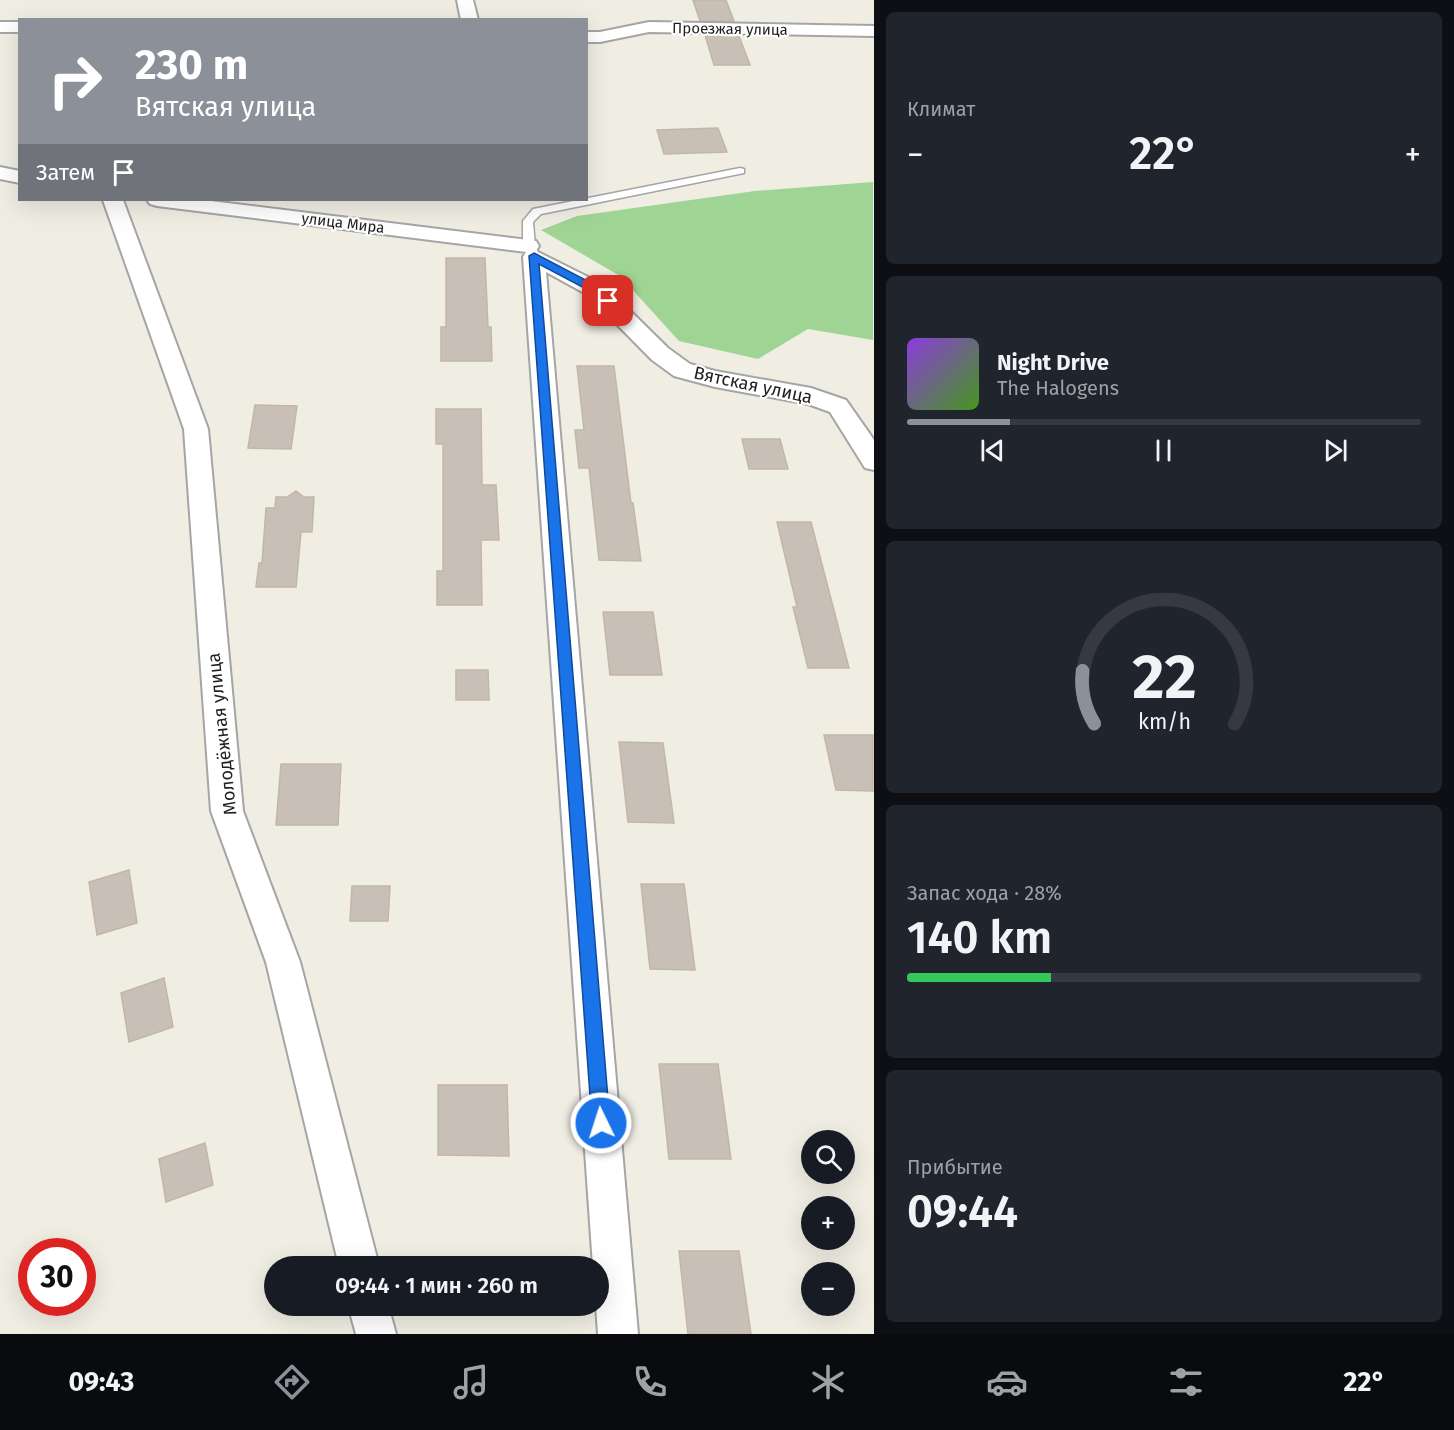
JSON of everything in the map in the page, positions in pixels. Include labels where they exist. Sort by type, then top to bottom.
[{"type":"street","points":[[465,0],[470,18]]},
{"type":"street","points":[[0,27],[18,27]]},
{"type":"street","name":"Проезжая улица","points":[[588,36],[600,37],[648,27],[873,31]]},
{"type":"street","points":[[0,173],[18,177]]},
{"type":"street","name":"Молодёжная улица","points":[[113,201],[196,429],[227,811],[283,962],[356,1256]]},
{"type":"street","name":"улица Мира","points":[[164,201],[531,251]]},
{"type":"street","points":[[531,251],[618,1334]]},
{"type":"street","name":"Вятская улица","points":[[531,251],[596,290],[660,354],[682,370],[715,379],[811,396],[838,406],[873,461]]},
{"type":"street","points":[[371,1316],[376,1334]]},
{"type":"lane","points":[[531,251],[528,221],[537,211],[741,171]]},
{"type":"green space","points":[[873,182],[873,340],[808,329],[758,359],[679,341],[620,276],[541,230],[577,216],[755,191]]},
{"type":"building","points":[[693,0],[726,0],[734,21],[700,21]]},
{"type":"building","points":[[705,35],[739,36],[750,65],[714,65]]},
{"type":"building","points":[[718,128],[727,152],[664,154],[657,130]]},
{"type":"building","points":[[446,258],[485,258],[492,361],[441,361],[441,327],[446,327]]},
{"type":"building","points":[[577,366],[614,366],[631,503],[633,503],[641,561],[599,560],[589,468],[579,468],[575,430],[584,430]]},
{"type":"building","points":[[255,405],[297,406],[291,449],[248,448]]},
{"type":"building","points":[[436,409],[481,409],[482,485],[496,485],[499,540],[481,540],[482,605],[437,605],[437,571],[443,571],[443,444],[436,444]]},
{"type":"building","points":[[742,439],[780,439],[788,469],[749,469]]},
{"type":"building","points":[[296,491],[304,497],[314,497],[312,532],[301,532],[296,587],[256,587],[259,563],[262,563],[266,508],[275,508],[276,497],[287,497]]},
{"type":"building","points":[[777,522],[811,522],[849,668],[808,668],[793,607],[797,607]]},
{"type":"building","points":[[603,612],[653,612],[662,675],[610,675]]},
{"type":"building","points":[[456,670],[488,670],[489,700],[456,700]]},
{"type":"building","points":[[824,735],[873,735],[873,791],[836,790]]},
{"type":"building","points":[[619,742],[663,743],[674,823],[628,822]]},
{"type":"building","points":[[281,764],[341,764],[338,825],[276,825]]},
{"type":"building","points":[[129,870],[137,923],[97,935],[89,882]]},
{"type":"building","points":[[641,884],[684,884],[695,970],[650,969]]},
{"type":"building","points":[[352,886],[390,886],[388,921],[350,921]]},
{"type":"building","points":[[164,978],[173,1027],[129,1042],[121,993]]},
{"type":"building","points":[[659,1064],[718,1064],[731,1159],[669,1159]]},
{"type":"building","points":[[438,1085],[507,1085],[509,1156],[438,1155]]},
{"type":"building","points":[[205,1143],[213,1185],[166,1202],[159,1159]]},
{"type":"building","points":[[679,1251],[739,1251],[751,1334],[688,1334]]},
{"type":"route","points":[[601,1123],[534,256],[596,290],[608,301]]}]
